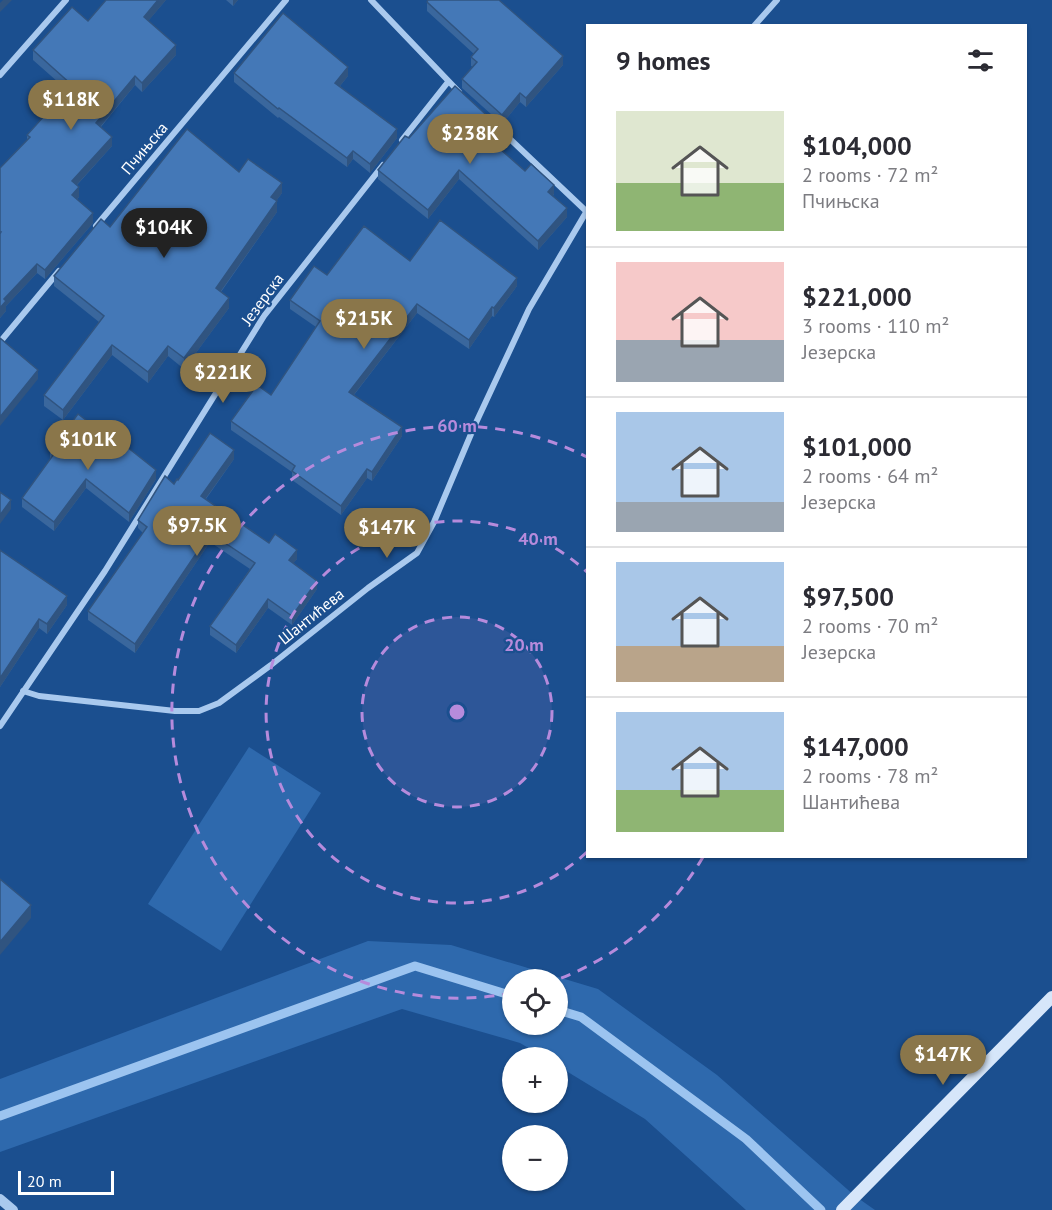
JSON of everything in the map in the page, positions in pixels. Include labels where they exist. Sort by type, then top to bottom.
[{"type":"main road","points":[[842,1210],[1052,997]]},
{"type":"street","points":[[0,75],[66,0]]},
{"type":"street","name":"Пчињска","points":[[90,234],[286,0]]},
{"type":"street","points":[[371,0],[465,98]]},
{"type":"street","points":[[756,24],[777,0]]},
{"type":"street","points":[[397,148],[448,82]]},
{"type":"street","points":[[482,113],[586,209]]},
{"type":"street","name":"Језерска","points":[[0,726],[105,572],[264,316],[389,157]]},
{"type":"street","name":"Шантићева","points":[[23,691],[59,699],[176,711],[199,711],[219,703],[417,553],[434,522],[474,427],[529,309],[586,212]]},
{"type":"street","points":[[0,342],[68,261]]},
{"type":"street","points":[[0,1199],[13,1210]]},
{"type":"shaded area","points":[[249,747],[321,793],[221,951],[148,904]]},
{"type":"shaded area","points":[[368,941],[451,945],[531,969],[502,969],[502,1035],[568,1035],[568,980],[598,989],[717,1075],[855,1196],[875,1210],[746,1210],[645,1119],[568,1072],[568,1047],[527,1047],[520,1043],[402,1009],[0,1152],[0,1079]]},
{"type":"building","points":[[106,0],[158,0],[144,17],[176,45],[142,83],[135,76],[96,123],[112,137],[72,181],[79,187],[72,195],[93,213],[45,270],[37,264],[4,299],[6,301],[0,308],[0,168],[30,137],[27,135],[72,85],[33,50],[72,7],[88,21]]},
{"type":"building","points":[[428,0],[499,0],[563,56],[526,98],[520,93],[502,115],[462,79],[477,62],[471,57],[478,49],[427,2]]},
{"type":"building","points":[[283,13],[348,67],[335,83],[397,129],[370,164],[353,151],[347,158],[278,109],[234,73]]},
{"type":"building","points":[[455,86],[495,123],[484,135],[525,171],[531,164],[554,185],[548,192],[567,208],[538,241],[459,170],[428,210],[378,170],[405,136],[409,138]]},
{"type":"building","points":[[187,129],[239,172],[248,159],[282,183],[271,197],[277,201],[216,288],[229,298],[184,358],[168,346],[148,372],[112,345],[63,410],[44,395],[104,316],[54,276],[101,219],[110,227]]},
{"type":"building","points":[[440,220],[517,278],[494,308],[492,307],[469,340],[417,304],[349,392],[402,427],[372,472],[367,469],[341,506],[292,471],[295,466],[231,421],[257,385],[271,395],[320,321],[290,300],[314,266],[327,275],[364,226],[410,261]]},
{"type":"building","points":[[0,338],[38,370],[0,417]]},
{"type":"building","points":[[78,414],[125,450],[127,447],[156,470],[129,513],[86,479],[54,522],[22,498],[54,454],[50,451]]},
{"type":"building","points":[[210,433],[234,450],[201,496],[269,543],[275,534],[297,550],[289,560],[317,581],[292,616],[268,599],[236,645],[210,626],[255,563],[210,533],[135,644],[88,611],[147,527],[138,520],[165,476],[174,484]]},
{"type":"building","points":[[0,492],[11,500],[0,515]]},
{"type":"building","points":[[0,550],[67,596],[47,624],[39,619],[0,678]]},
{"type":"building","points":[[0,879],[31,905],[0,942]]},
{"type":"waterway","points":[[0,1116],[415,966],[502,993]]},
{"type":"waterway","points":[[568,1013],[581,1017],[746,1139],[821,1210]]}]
